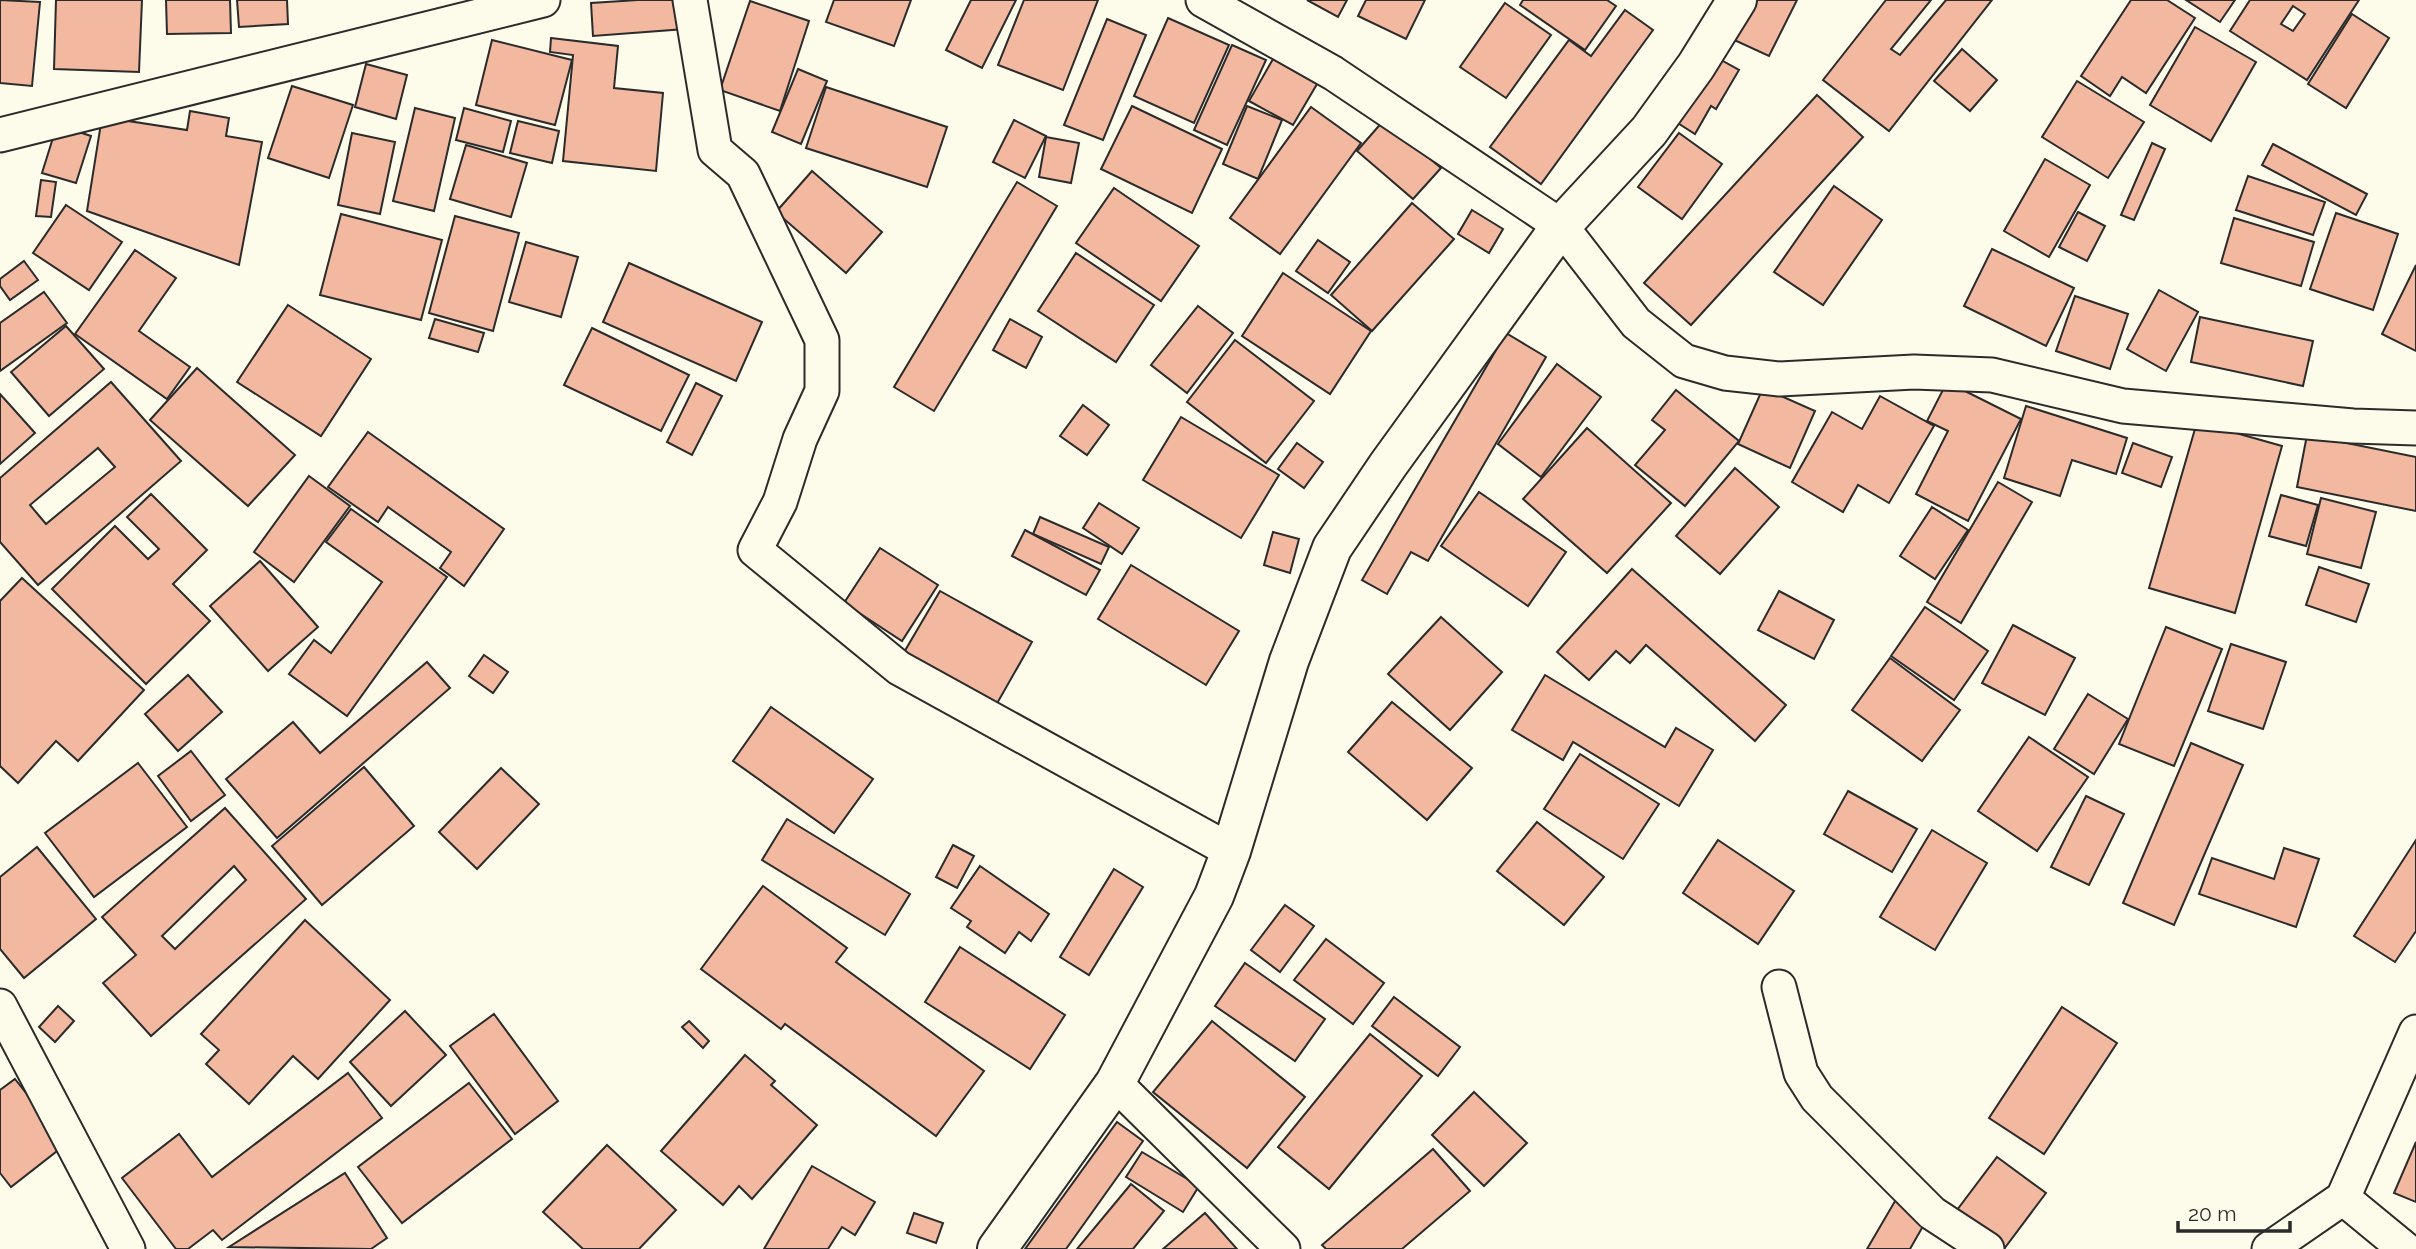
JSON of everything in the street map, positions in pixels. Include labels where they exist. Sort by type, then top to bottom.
[{"type":"street","points":[[0,135],[543,0]]},
{"type":"street","points":[[690,0],[715,150],[743,174],[822,340],[822,391],[800,439],[780,502],[755,550],[899,668],[1231,851]]},
{"type":"street","points":[[1203,0],[1333,73],[1560,226],[1636,323],[1684,361],[1725,373],[1780,379],[1914,372],[1992,375],[2123,406],[2353,426],[2416,428]]},
{"type":"street","points":[[997,1249],[1115,1083],[1214,896],[1231,851],[1289,661],[1332,548],[1388,465],[1560,226],[1648,131],[1696,66],[1737,0]]},
{"type":"street","points":[[1779,987],[1801,1073],[1817,1098],[1932,1213],[1987,1249]]},
{"type":"street","points":[[0,1006],[128,1249]]},
{"type":"street","points":[[2269,1249],[2343,1198],[2416,1032]]},
{"type":"street","points":[[1115,1083],[1283,1249]]},
{"type":"street","points":[[2343,1198],[2404,1249]]},
{"type":"building","points":[[0,0],[40,2],[32,86],[0,83]]},
{"type":"building","points":[[56,0],[142,0],[139,72],[54,69]]},
{"type":"building","points":[[166,0],[230,0],[231,33],[167,34]]},
{"type":"building","points":[[237,0],[287,0],[288,24],[239,27]]},
{"type":"building","points":[[683,0],[685,29],[593,36],[591,3]]},
{"type":"building","points":[[834,0],[911,0],[894,46],[826,22]]},
{"type":"building","points":[[971,0],[1016,0],[982,68],[946,50]]},
{"type":"building","points":[[1024,0],[1098,0],[1063,90],[998,65]]},
{"type":"building","points":[[1307,0],[1347,0],[1338,17]]},
{"type":"building","points":[[1366,0],[1425,0],[1406,39],[1358,16]]},
{"type":"building","points":[[1523,0],[1607,0],[1616,6],[1585,50],[1520,5]]},
{"type":"building","points":[[1750,0],[1797,0],[1769,56],[1732,39]]},
{"type":"building","points":[[1886,0],[1931,0],[1891,49],[1900,55],[1946,0],[1992,0],[1889,131],[1823,80]]},
{"type":"building","points":[[2131,0],[2167,0],[2195,18],[2146,93],[2122,77],[2110,96],[2081,76]]},
{"type":"building","points":[[2186,0],[2235,0],[2220,22]]},
{"type":"building","points":[[2250,0],[2359,0],[2307,80],[2230,31]],"holes":[[[2293,6],[2305,14],[2293,31],[2281,24]]]},
{"type":"building","points":[[750,1],[809,21],[780,111],[720,90]]},
{"type":"building","points":[[1505,3],[1551,35],[1506,98],[1460,67]]},
{"type":"building","points":[[1625,10],[1653,30],[1541,184],[1490,147],[1569,40],[1591,56]]},
{"type":"building","points":[[2352,14],[2389,38],[2346,108],[2308,84]]},
{"type":"building","points":[[1168,18],[1229,45],[1194,123],[1134,96]]},
{"type":"building","points":[[1107,19],[1146,35],[1103,140],[1064,125]]},
{"type":"building","points":[[2195,27],[2256,62],[2211,141],[2150,105]]},
{"type":"building","points":[[551,38],[618,46],[614,88],[663,93],[656,171],[563,161],[573,55],[550,52]]},
{"type":"building","points":[[492,40],[572,60],[555,125],[476,105]]},
{"type":"building","points":[[1232,45],[1266,60],[1227,145],[1194,130]]},
{"type":"building","points":[[1962,49],[1997,80],[1970,111],[1934,81]]},
{"type":"building","points":[[1712,55],[1739,70],[1716,109],[1711,106],[1695,134],[1673,120]]},
{"type":"building","points":[[1273,59],[1317,84],[1293,125],[1249,101]]},
{"type":"building","points":[[366,64],[407,75],[396,119],[355,107]]},
{"type":"building","points":[[798,69],[827,81],[801,144],[772,132]]},
{"type":"building","points":[[2077,81],[2144,122],[2108,178],[2042,137]]},
{"type":"building","points":[[292,86],[353,105],[329,178],[268,158]]},
{"type":"building","points":[[826,87],[947,127],[927,187],[806,148]]},
{"type":"building","points":[[1817,95],[1863,137],[1691,325],[1644,283]]},
{"type":"building","points":[[1132,106],[1222,149],[1192,213],[1101,169]]},
{"type":"building","points":[[1247,106],[1282,120],[1258,179],[1223,164]]},
{"type":"building","points":[[1311,107],[1361,143],[1280,254],[1230,218]]},
{"type":"building","points":[[415,108],[455,118],[434,211],[393,201]]},
{"type":"building","points":[[464,108],[511,121],[503,152],[456,140]]},
{"type":"building","points":[[190,111],[229,118],[226,136],[262,142],[239,265],[87,211],[102,117],[187,130]]},
{"type":"building","points":[[1014,120],[1046,136],[1025,178],[993,162]]},
{"type":"building","points":[[1384,120],[1441,168],[1413,199],[1357,151]]},
{"type":"building","points":[[518,121],[559,131],[552,163],[510,153]]},
{"type":"building","points":[[57,125],[91,136],[76,183],[42,173]]},
{"type":"building","points":[[352,133],[395,142],[380,214],[338,205]]},
{"type":"building","points":[[1679,133],[1722,164],[1682,219],[1638,187]]},
{"type":"building","points":[[1046,137],[1079,143],[1071,183],[1039,177]]},
{"type":"building","points":[[2152,143],[2165,149],[2134,220],[2121,215]]},
{"type":"building","points":[[2273,144],[2367,194],[2356,215],[2262,165]]},
{"type":"building","points":[[466,145],[527,163],[511,217],[450,199]]},
{"type":"building","points":[[2045,159],[2090,185],[2049,257],[2004,231]]},
{"type":"building","points":[[812,171],[882,232],[846,273],[776,212]]},
{"type":"building","points":[[2248,176],[2325,202],[2313,235],[2236,210]]},
{"type":"building","points":[[41,180],[56,182],[51,217],[36,216]]},
{"type":"building","points":[[1017,182],[1057,206],[934,411],[894,387]]},
{"type":"building","points":[[1834,186],[1882,220],[1823,305],[1774,272]]},
{"type":"building","points":[[1114,188],[1199,246],[1161,301],[1076,243]]},
{"type":"building","points":[[1412,203],[1454,239],[1372,331],[1331,295]]},
{"type":"building","points":[[66,205],[122,242],[89,290],[33,253]]},
{"type":"building","points":[[1472,210],[1503,229],[1489,253],[1458,234]]},
{"type":"building","points":[[2078,212],[2105,226],[2087,261],[2059,247]]},
{"type":"building","points":[[2336,213],[2398,234],[2373,310],[2310,289]]},
{"type":"building","points":[[341,214],[442,240],[421,320],[320,295]]},
{"type":"building","points":[[455,216],[519,233],[493,331],[429,313]]},
{"type":"building","points":[[2234,218],[2314,242],[2301,286],[2221,263]]},
{"type":"building","points":[[1318,240],[1350,262],[1328,293],[1296,271]]},
{"type":"building","points":[[526,242],[578,257],[561,317],[509,302]]},
{"type":"building","points":[[1992,249],[2074,288],[2046,346],[1964,306]]},
{"type":"building","points":[[135,250],[176,278],[139,331],[190,367],[167,399],[75,334]]},
{"type":"building","points":[[1076,253],[1154,305],[1116,362],[1038,311]]},
{"type":"building","points":[[24,261],[38,280],[10,300],[0,286],[0,279]]},
{"type":"building","points":[[629,263],[762,322],[736,381],[603,322]]},
{"type":"building","points":[[2416,265],[2416,351],[2382,334]]},
{"type":"building","points":[[1283,273],[1371,331],[1330,394],[1242,336]]},
{"type":"building","points":[[2159,290],[2198,312],[2166,371],[2127,349]]},
{"type":"building","points":[[44,292],[67,323],[0,371],[0,323]]},
{"type":"building","points":[[2075,296],[2128,314],[2110,369],[2056,351]]},
{"type":"building","points":[[288,305],[371,359],[321,436],[237,382]]},
{"type":"building","points":[[1198,306],[1233,333],[1187,393],[1151,365]]},
{"type":"building","points":[[2200,317],[2313,341],[2303,386],[2191,362]]},
{"type":"building","points":[[435,319],[484,333],[478,352],[429,338]]},
{"type":"building","points":[[1010,319],[1042,337],[1026,368],[993,350]]},
{"type":"building","points":[[66,326],[104,369],[49,416],[11,372]]},
{"type":"building","points":[[592,328],[689,375],[661,431],[564,385]]},
{"type":"building","points":[[1506,333],[1546,357],[1428,561],[1411,552],[1387,594],[1362,580]]},
{"type":"building","points":[[1235,340],[1314,401],[1266,463],[1187,402]]},
{"type":"building","points":[[1557,364],[1601,397],[1541,477],[1498,444]]},
{"type":"building","points":[[197,368],[295,455],[248,506],[150,420]]},
{"type":"building","points":[[111,382],[181,461],[38,585],[0,542],[0,478]],"holes":[[[98,448],[115,467],[46,524],[30,505]]]},
{"type":"building","points":[[1947,382],[2021,419],[1968,521],[1916,494],[1948,431],[1927,421]]},
{"type":"building","points":[[696,383],[722,396],[692,455],[667,442]]},
{"type":"building","points":[[1763,388],[1815,411],[1790,468],[1738,444]]},
{"type":"building","points":[[1676,390],[1739,441],[1685,506],[1635,465],[1665,430],[1652,420]]},
{"type":"building","points":[[0,394],[35,433],[0,464]]},
{"type":"building","points":[[1880,396],[1934,426],[1889,503],[1858,485],[1843,512],[1792,482],[1832,412],[1862,429]]},
{"type":"building","points":[[1083,405],[1109,425],[1087,455],[1060,436]]},
{"type":"building","points":[[2026,406],[2127,438],[2116,474],[2072,460],[2060,496],[2004,478]]},
{"type":"building","points":[[1181,417],[1279,475],[1241,538],[1143,480]]},
{"type":"building","points":[[2197,422],[2282,446],[2235,613],[2149,588]]},
{"type":"building","points":[[1587,428],[1671,503],[1607,573],[1523,499]]},
{"type":"building","points":[[368,432],[504,529],[464,586],[440,568],[451,552],[388,507],[378,522],[328,487]]},
{"type":"building","points":[[2307,435],[2416,457],[2416,511],[2297,487]]},
{"type":"building","points":[[1297,443],[1323,462],[1304,488],[1278,469]]},
{"type":"building","points":[[2133,443],[2172,457],[2161,487],[2122,473]]},
{"type":"building","points":[[1735,468],[1779,507],[1720,574],[1676,536]]},
{"type":"building","points":[[309,476],[350,506],[294,582],[254,552]]},
{"type":"building","points":[[1998,482],[2032,502],[1961,623],[1927,602]]},
{"type":"building","points":[[1479,492],[1566,552],[1528,606],[1441,546]]},
{"type":"building","points":[[151,494],[207,550],[173,584],[210,621],[146,684],[52,589],[115,526],[148,559],[159,549],[127,517]]},
{"type":"building","points":[[2281,495],[2318,505],[2306,546],[2269,536]]},
{"type":"building","points":[[2321,498],[2376,512],[2361,568],[2307,554]]},
{"type":"building","points":[[1099,503],[1139,528],[1122,554],[1083,528]]},
{"type":"building","points":[[1932,507],[1968,530],[1935,579],[1900,556]]},
{"type":"building","points":[[351,509],[447,577],[347,716],[289,674],[314,640],[331,653],[382,582],[326,542]]},
{"type":"building","points":[[1040,517],[1109,547],[1101,564],[1033,534]]},
{"type":"building","points":[[1025,530],[1100,570],[1086,595],[1012,556]]},
{"type":"building","points":[[1273,532],[1299,539],[1290,573],[1264,565]]},
{"type":"building","points":[[880,548],[938,585],[902,641],[844,603]]},
{"type":"building","points":[[260,561],[318,627],[268,671],[210,606]]},
{"type":"building","points":[[1131,565],[1239,631],[1206,685],[1098,619]]},
{"type":"building","points":[[2319,567],[2369,584],[2356,622],[2306,605]]},
{"type":"building","points":[[1632,569],[1786,705],[1755,741],[1646,645],[1630,663],[1616,651],[1589,680],[1557,652]]},
{"type":"building","points":[[22,578],[144,690],[78,761],[56,741],[18,783],[0,766],[0,601]]},
{"type":"building","points":[[940,591],[1032,642],[995,707],[903,654]]},
{"type":"building","points":[[1779,591],[1834,620],[1814,659],[1758,630]]},
{"type":"building","points":[[1925,607],[1988,651],[1954,700],[1891,656]]},
{"type":"building","points":[[1441,617],[1502,672],[1450,730],[1388,674]]},
{"type":"building","points":[[2013,625],[2075,658],[2045,715],[1982,683]]},
{"type":"building","points":[[2166,627],[2222,649],[2174,766],[2119,744]]},
{"type":"building","points":[[2231,644],[2286,662],[2263,729],[2208,711]]},
{"type":"building","points":[[484,655],[508,672],[493,693],[469,676]]},
{"type":"building","points":[[1890,658],[1960,710],[1922,761],[1852,710]]},
{"type":"building","points":[[427,662],[450,688],[277,838],[226,779],[293,722],[320,753]]},
{"type":"building","points":[[188,675],[222,712],[178,751],[145,714]]},
{"type":"building","points":[[1545,675],[1665,747],[1676,728],[1713,750],[1679,806],[1573,742],[1563,760],[1512,730]]},
{"type":"building","points":[[2088,694],[2128,719],[2094,774],[2054,749]]},
{"type":"building","points":[[1392,702],[1472,768],[1427,820],[1348,752]]},
{"type":"building","points":[[771,707],[873,779],[834,833],[733,761]]},
{"type":"building","points":[[2029,737],[2088,777],[2037,851],[1978,811]]},
{"type":"building","points":[[2191,743],[2243,765],[2174,925],[2123,903]]},
{"type":"building","points":[[191,751],[225,795],[191,821],[158,776]]},
{"type":"building","points":[[1580,754],[1659,804],[1623,859],[1544,809]]},
{"type":"building","points":[[138,763],[187,827],[94,897],[45,833]]},
{"type":"building","points":[[364,767],[414,826],[322,905],[272,846]]},
{"type":"building","points":[[501,768],[539,804],[477,869],[439,832]]},
{"type":"building","points":[[1848,791],[1917,829],[1892,872],[1824,834]]},
{"type":"building","points":[[2086,796],[2124,814],[2089,885],[2051,867]]},
{"type":"building","points":[[225,808],[306,899],[151,1036],[103,983],[136,955],[102,917]],"holes":[[[234,866],[246,880],[175,949],[162,936]]]},
{"type":"building","points":[[787,819],[910,894],[885,935],[762,860]]},
{"type":"building","points":[[1537,822],[1604,877],[1564,925],[1497,871]]},
{"type":"building","points":[[1932,830],[1987,863],[1935,950],[1880,917]]},
{"type":"building","points":[[1718,840],[1794,891],[1758,944],[1683,893]]},
{"type":"building","points":[[2416,840],[2416,931],[2395,962],[2354,936]]},
{"type":"building","points":[[953,845],[974,856],[957,888],[936,877]]},
{"type":"building","points":[[37,847],[96,919],[24,978],[0,949],[0,877]]},
{"type":"building","points":[[2284,848],[2319,859],[2296,927],[2199,894],[2212,858],[2274,879]]},
{"type":"building","points":[[980,866],[1049,914],[1031,941],[1019,932],[1005,953],[967,927],[971,921],[951,908]]},
{"type":"building","points":[[1114,869],[1143,887],[1089,975],[1060,957]]},
{"type":"building","points":[[763,886],[847,948],[836,962],[984,1071],[936,1136],[785,1024],[781,1029],[701,969]]},
{"type":"building","points":[[1285,905],[1314,926],[1280,972],[1251,950]]},
{"type":"building","points":[[305,920],[390,1000],[318,1079],[293,1056],[249,1104],[206,1064],[219,1050],[201,1034]]},
{"type":"building","points":[[1326,939],[1384,983],[1353,1024],[1294,980]]},
{"type":"building","points":[[960,947],[1065,1015],[1030,1069],[925,1002]]},
{"type":"building","points":[[1245,963],[1325,1019],[1295,1061],[1215,1006]]},
{"type":"building","points":[[1394,997],[1460,1047],[1438,1076],[1372,1026]]},
{"type":"building","points":[[58,1006],[74,1021],[55,1042],[39,1027]]},
{"type":"building","points":[[2062,1007],[2117,1043],[2044,1154],[1989,1118]]},
{"type":"building","points":[[405,1011],[446,1055],[391,1106],[350,1062]]},
{"type":"building","points":[[494,1014],[558,1101],[515,1134],[450,1046]]},
{"type":"building","points":[[689,1021],[709,1041],[703,1048],[682,1027]]},
{"type":"building","points":[[1212,1021],[1305,1097],[1247,1168],[1153,1092]]},
{"type":"building","points":[[1370,1034],[1422,1076],[1329,1189],[1278,1147]]},
{"type":"building","points":[[745,1055],[775,1081],[771,1085],[817,1125],[752,1199],[739,1186],[723,1205],[661,1151]]},
{"type":"building","points":[[348,1073],[382,1118],[222,1240],[213,1230],[188,1249],[176,1249],[122,1178],[179,1134],[212,1177]]},
{"type":"building","points":[[15,1079],[66,1144],[11,1187],[0,1173],[0,1090]]},
{"type":"building","points":[[469,1083],[512,1139],[402,1223],[358,1167]]},
{"type":"building","points":[[1474,1092],[1527,1143],[1484,1186],[1432,1135]]},
{"type":"building","points":[[1117,1122],[1143,1141],[1066,1249],[1025,1249]]},
{"type":"building","points":[[2416,1142],[2416,1202],[2394,1193]]},
{"type":"building","points":[[607,1145],[676,1210],[639,1249],[583,1249],[543,1212]]},
{"type":"building","points":[[1433,1149],[1470,1191],[1402,1249],[1326,1249],[1322,1245]]},
{"type":"building","points":[[1142,1152],[1199,1186],[1183,1212],[1126,1177]]},
{"type":"building","points":[[1997,1157],[2046,1193],[2004,1249],[1954,1214]]},
{"type":"building","points":[[812,1166],[875,1202],[855,1235],[842,1227],[828,1249],[764,1249]]},
{"type":"building","points":[[345,1173],[387,1238],[371,1249],[229,1247]]},
{"type":"building","points":[[1131,1184],[1164,1211],[1133,1249],[1077,1249]]},
{"type":"building","points":[[1898,1196],[1930,1214],[1910,1249],[1867,1249]]},
{"type":"building","points":[[914,1213],[943,1223],[936,1243],[907,1233]]},
{"type":"building","points":[[1205,1213],[1237,1249],[1163,1249]]}]
